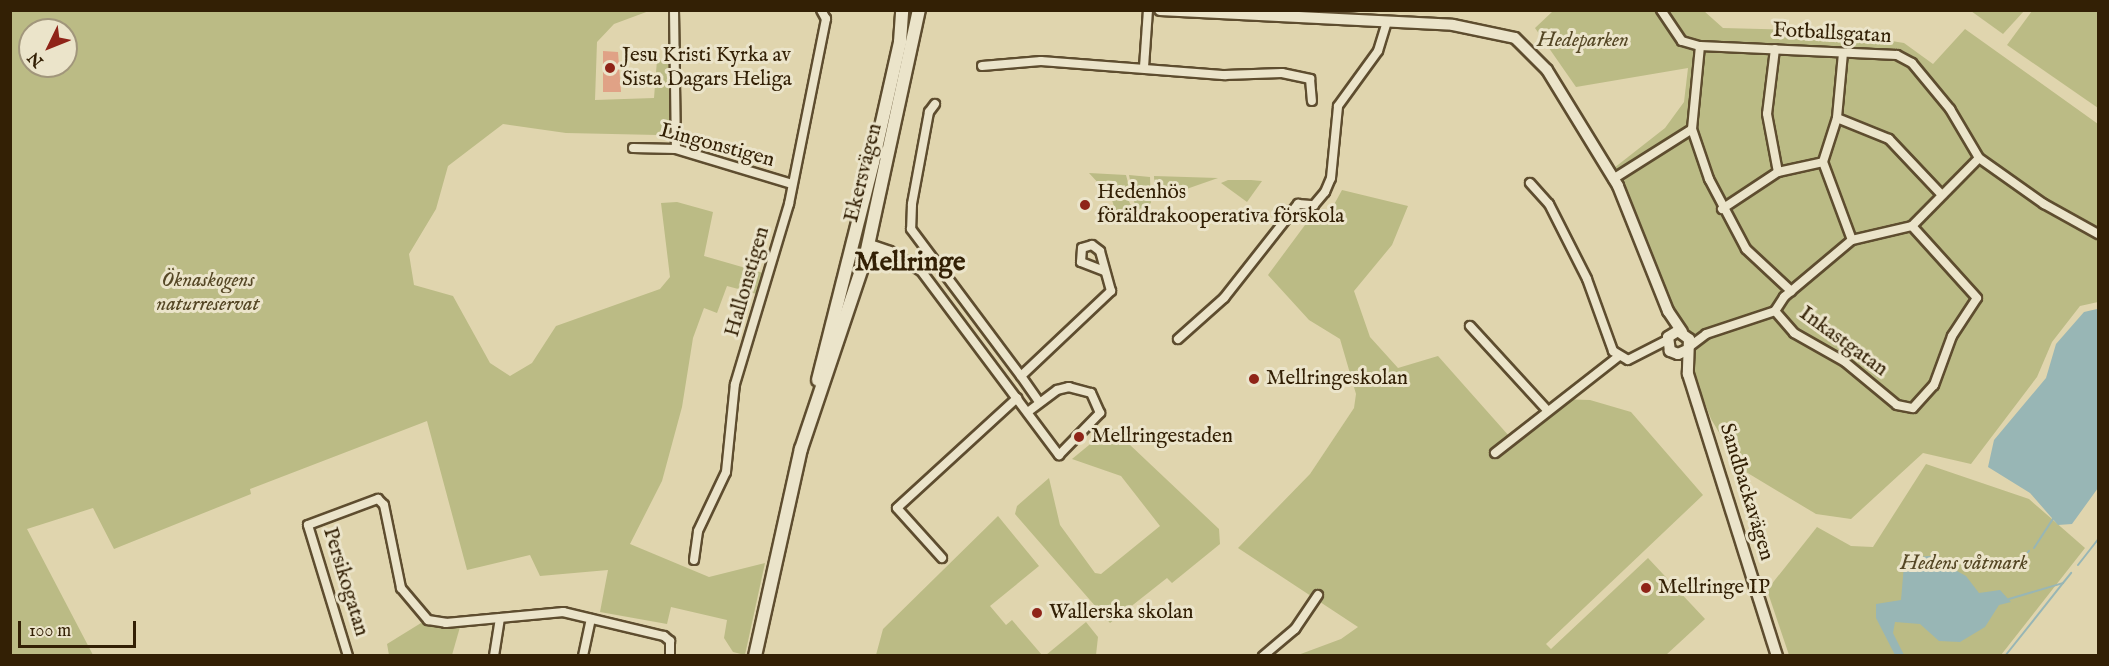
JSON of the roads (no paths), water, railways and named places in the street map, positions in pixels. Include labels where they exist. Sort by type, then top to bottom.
[{"type":"main road","name":"Ekersvägen","points":[[755,656],[900,42],[902,10]]},
{"type":"main road","name":"Ekersvägen","points":[[812,411],[866,248],[919,10]]},
{"type":"main road","points":[[852,244],[866,248]]},
{"type":"street","points":[[674,10],[676,149]]},
{"type":"street","name":"Hallonstigen","points":[[694,560],[698,531],[726,472],[735,384],[773,266],[792,184],[826,19],[821,10]]},
{"type":"street","points":[[1144,67],[1148,10]]},
{"type":"street","points":[[1160,10],[1482,27],[1515,38],[1540,62],[1613,178],[1645,245],[1668,311],[1683,333]]},
{"type":"street","points":[[1661,10],[1682,41],[1700,46],[1692,129],[1722,208],[1746,249],[1791,291]]},
{"type":"street","points":[[1178,339],[1224,297],[1298,204],[1314,206],[1326,192],[1332,171],[1338,106],[1378,51],[1387,22]]},
{"type":"street","name":"Fotballsgatan","points":[[1700,46],[1897,55],[1912,63],[1950,109],[1978,158],[2043,204],[2098,234]]},
{"type":"street","points":[[1775,49],[1767,114],[1778,172]]},
{"type":"street","points":[[1843,53],[1837,118],[1823,162],[1852,240]]},
{"type":"street","points":[[982,66],[1041,61],[1302,77],[1312,81],[1312,101]]},
{"type":"street","points":[[935,104],[929,112],[912,204],[911,229],[1039,402]]},
{"type":"street","points":[[1837,118],[1889,139],[1942,195]]},
{"type":"street","points":[[1613,178],[1692,129]]},
{"type":"street","name":"Lingonstigen","points":[[633,148],[676,149],[792,184]]},
{"type":"street","points":[[1670,345],[1688,348],[1706,334],[1775,311],[1791,291],[1852,240],[1912,226],[1978,158]]},
{"type":"street","points":[[1722,208],[1778,172],[1823,162]]},
{"type":"street","points":[[1530,183],[1550,204],[1618,357],[1628,360],[1649,353],[1670,345],[1683,333],[1706,334]]},
{"type":"street","name":"Inkastgatan","points":[[1775,311],[1794,333],[1845,362],[1897,405],[1913,408],[1934,385],[1952,336],[1977,298],[1912,226]]},
{"type":"street","points":[[866,248],[897,257],[922,272],[1059,455],[1100,413],[1091,393],[1081,388],[1057,390],[1028,412]]},
{"type":"street","points":[[1022,376],[1111,291],[1104,271]]},
{"type":"street","points":[[1668,311],[1670,345]]},
{"type":"street","points":[[1470,326],[1548,411]]},
{"type":"street","name":"Sandbackavägen","points":[[1683,333],[1688,348],[1688,374]]},
{"type":"street","name":"Sandbackavägen","points":[[1670,345],[1688,374],[1777,656]]},
{"type":"street","points":[[1495,453],[1618,357]]},
{"type":"street","points":[[942,558],[897,508],[1017,398]]},
{"type":"street","name":"Persikogatan","points":[[348,656],[339,614],[308,529],[312,520],[381,500],[399,584],[419,614],[442,623],[500,618]]},
{"type":"street","points":[[1263,656],[1295,629],[1318,595]]},
{"type":"street","points":[[494,656],[500,618],[559,612],[664,636],[669,641],[670,656]]},
{"type":"street","points":[[583,656],[591,619]]},
{"type":"water","points":[[2097,309],[2098,488],[2072,524],[2058,525],[2030,493],[1988,467],[1994,440],[2046,378],[2056,344],[2084,312]]},
{"type":"water","points":[[1930,556],[1966,576],[1979,593],[2000,590],[2011,602],[1999,605],[1985,627],[1960,642],[1939,641],[1920,624],[1895,622],[1893,633],[1904,655],[1895,655],[1876,618],[1876,604],[1901,600],[1904,565],[1917,557]]},
{"type":"waterway","points":[[2034,548],[2053,519]]},
{"type":"waterway","points":[[2078,565],[2098,539]]},
{"type":"waterway","points":[[2019,562],[2029,551]]},
{"type":"waterway","points":[[2009,599],[2063,583],[2071,573]]},
{"type":"waterway","points":[[2005,656],[2063,583]]},
{"type":"place","name":"Jesu Kristi Kyrka av Sista Dagars Heliga","points":[[610,68]]},
{"type":"place","name":"Hedenhös föräldrakooperativa förskola","points":[[1085,205]]},
{"type":"place","name":"Mellringeskolan","points":[[1254,379]]},
{"type":"place","name":"Mellringestaden","points":[[1079,437]]},
{"type":"place","name":"Mellringe IP","points":[[1646,588]]},
{"type":"place","name":"Wallerska skolan","points":[[1037,613]]},
{"type":"district","name":"Mellringe","points":[[910,264]]},
{"type":"park label","name":"Hedeparken","points":[[1583,41]]},
{"type":"park label","name":"Öknaskogens naturreservat","points":[[208,293]]},
{"type":"park label","name":"Hedens våtmark","points":[[1964,564]]}]
